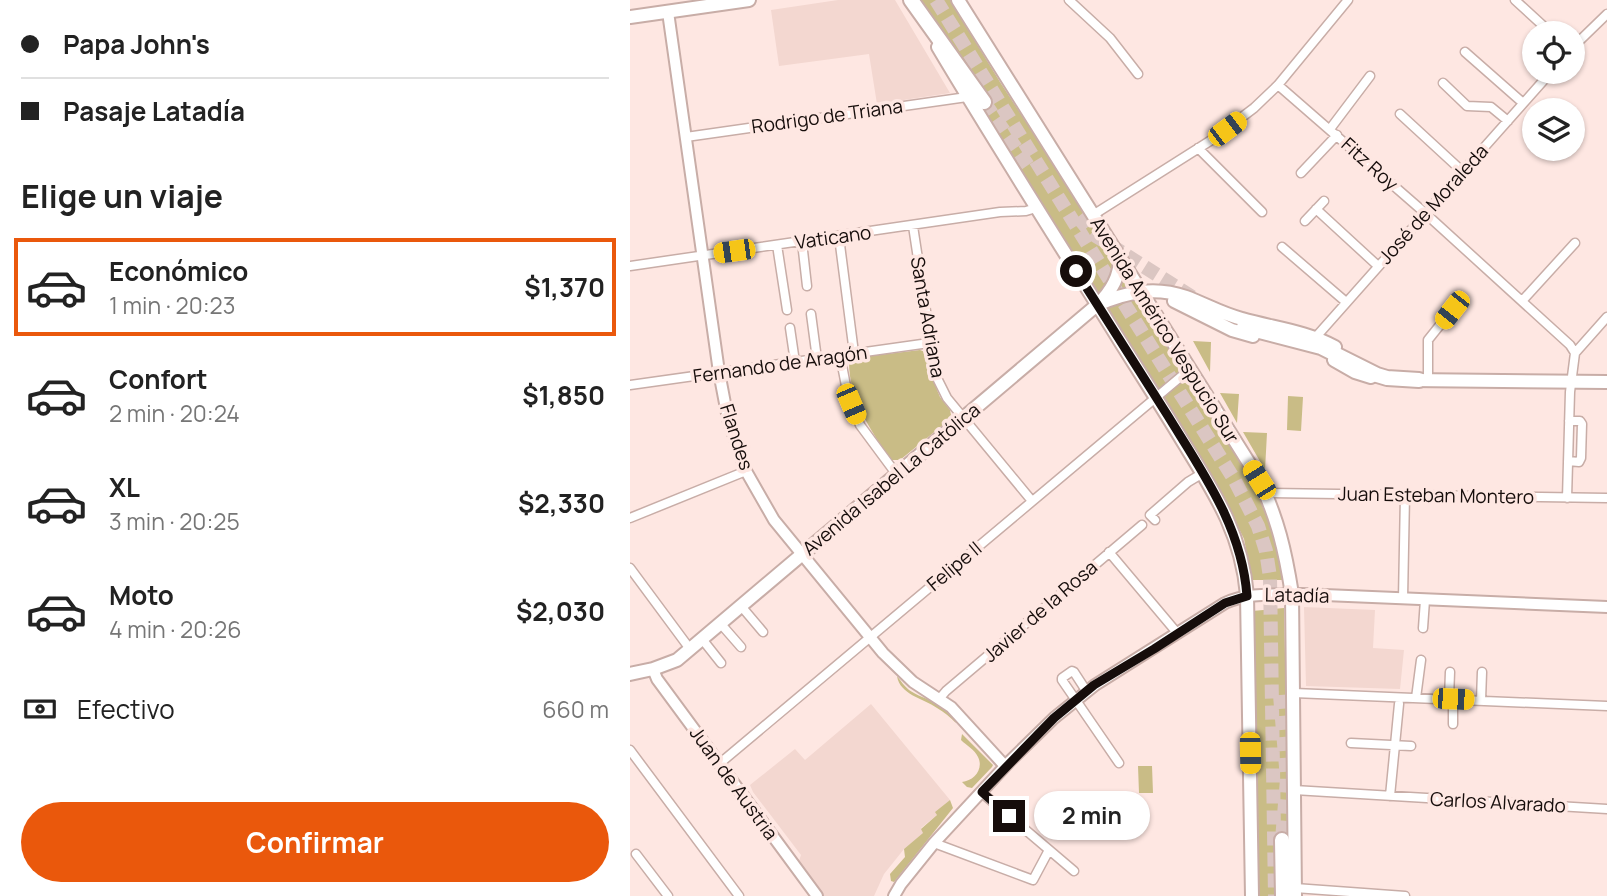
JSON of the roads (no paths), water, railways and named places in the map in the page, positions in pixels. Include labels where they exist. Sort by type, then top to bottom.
[{"type":"highway","points":[[910,0],[984,102]]},
{"type":"highway","points":[[1244,327],[1321,347],[1387,378],[1423,380]]},
{"type":"highway","points":[[1282,840],[1291,893]]},
{"type":"main road","points":[[630,18],[668,12],[689,4],[749,0]]},
{"type":"main road","points":[[910,0],[967,97],[1203,473],[1236,538],[1247,596],[1252,896]]},
{"type":"main road","name":"Avenida Américo Vespucio Sur","points":[[958,0],[1120,258],[1148,292],[1189,369],[1259,480],[1283,540],[1292,594],[1294,790],[1291,893]]},
{"type":"main road","points":[[1097,304],[1113,286],[1119,271],[1120,258]]},
{"type":"main road","name":"Avenida Isabel La Católica","points":[[1148,292],[1232,330],[1318,352],[1355,372],[1385,380],[1607,382]]},
{"type":"main road","name":"Avenida Isabel La Católica","points":[[630,674],[677,660],[1097,304],[1121,295],[1148,292],[1185,297],[1232,316],[1315,338],[1388,374],[1423,380]]},
{"type":"street","points":[[1069,0],[1110,38],[1138,74]]},
{"type":"street","points":[[1093,215],[1242,118],[1278,85],[1348,0]]},
{"type":"street","points":[[1515,0],[1538,21]]},
{"type":"street","name":"Flandes","points":[[668,12],[719,372],[728,419],[746,471],[774,520],[870,637],[904,675],[951,707],[1005,766]]},
{"type":"street","points":[[1585,35],[1607,14]]},
{"type":"street","points":[[1465,52],[1522,102]]},
{"type":"street","points":[[1301,173],[1333,132],[1370,76]]},
{"type":"street","points":[[1443,83],[1467,106],[1491,107],[1508,121]]},
{"type":"street","name":"José de Moraleda","points":[[1528,98],[1540,84]]},
{"type":"street","name":"Fitz Roy","points":[[1278,85],[1425,213],[1570,345],[1575,353]]},
{"type":"street","name":"Rodrigo de Triana","points":[[686,136],[967,97]]},
{"type":"street","name":"José de Moraleda","points":[[1315,338],[1522,104]]},
{"type":"street","points":[[1399,114],[1462,171]]},
{"type":"street","points":[[1198,148],[1262,212]]},
{"type":"street","points":[[1305,221],[1324,201]]},
{"type":"street","name":"Vaticano","points":[[630,266],[1036,208]]},
{"type":"street","points":[[1316,209],[1378,266]]},
{"type":"street","name":"Santa Adriana","points":[[913,226],[929,343],[938,380],[947,398],[1032,501]]},
{"type":"street","points":[[839,237],[854,353]]},
{"type":"street","points":[[802,242],[807,286]]},
{"type":"street","points":[[1522,301],[1574,243]]},
{"type":"street","points":[[777,245],[787,310]]},
{"type":"street","points":[[1282,247],[1346,302]]},
{"type":"street","points":[[1423,380],[1428,340],[1452,310]]},
{"type":"street","points":[[811,314],[817,359]]},
{"type":"street","points":[[1567,498],[1571,381],[1575,353],[1607,317]]},
{"type":"street","points":[[790,328],[795,362]]},
{"type":"street","name":"Fernando de Aragón","points":[[630,385],[929,343]]},
{"type":"street","points":[[840,355],[847,391],[860,425],[897,475]]},
{"type":"street","name":"Felipe II","points":[[719,764],[1189,369]]},
{"type":"street","points":[[1568,461],[1579,461],[1581,458],[1582,424],[1580,421],[1569,421]]},
{"type":"street","points":[[630,518],[746,471]]},
{"type":"street","points":[[1155,520],[1150,515],[1188,482],[1203,473]]},
{"type":"street","name":"Juan Esteban Montero","points":[[1265,493],[1607,498]]},
{"type":"street","points":[[1403,599],[1405,495]]},
{"type":"street","name":"Javier de la Rosa","points":[[940,698],[1142,525]]},
{"type":"street","points":[[1108,552],[1178,634]]},
{"type":"street","points":[[630,568],[691,649]]},
{"type":"street","name":"Latadía","points":[[894,896],[934,843],[1005,766],[1054,718],[1094,685],[1225,603],[1247,596],[1292,594],[1607,607]]},
{"type":"street","points":[[1423,628],[1425,600]]},
{"type":"street","points":[[741,606],[762,632]]},
{"type":"street","points":[[720,623],[741,647]]},
{"type":"street","points":[[702,639],[721,663]]},
{"type":"street","points":[[1416,698],[1421,660]]},
{"type":"street","name":"Juan de Austria","points":[[653,669],[657,679],[817,896]]},
{"type":"street","points":[[1087,692],[1074,672],[1062,678],[1119,763]]},
{"type":"street","points":[[1481,700],[1482,672]]},
{"type":"street","points":[[1450,673],[1453,724]]},
{"type":"street","points":[[1293,693],[1607,706]]},
{"type":"street","points":[[1390,796],[1399,704]]},
{"type":"street","points":[[1351,743],[1411,746]]},
{"type":"street","points":[[630,750],[738,896]]},
{"type":"street","name":"Carlos Alvarado","points":[[1294,790],[1607,808]]},
{"type":"street","points":[[982,792],[1074,871]]},
{"type":"street","points":[[934,843],[1033,880],[1049,850]]},
{"type":"street","points":[[636,854],[668,896]]},
{"type":"street","points":[[1291,893],[1405,896]]},
{"type":"tunnel","points":[[936,0],[1234,479],[1258,526],[1270,577],[1275,896]]},
{"type":"tunnel","points":[[984,102],[1029,167]]},
{"type":"tunnel","points":[[1078,217],[1096,236],[1192,297]]},
{"type":"tunnel","points":[[1280,695],[1287,779],[1282,840]]}]
